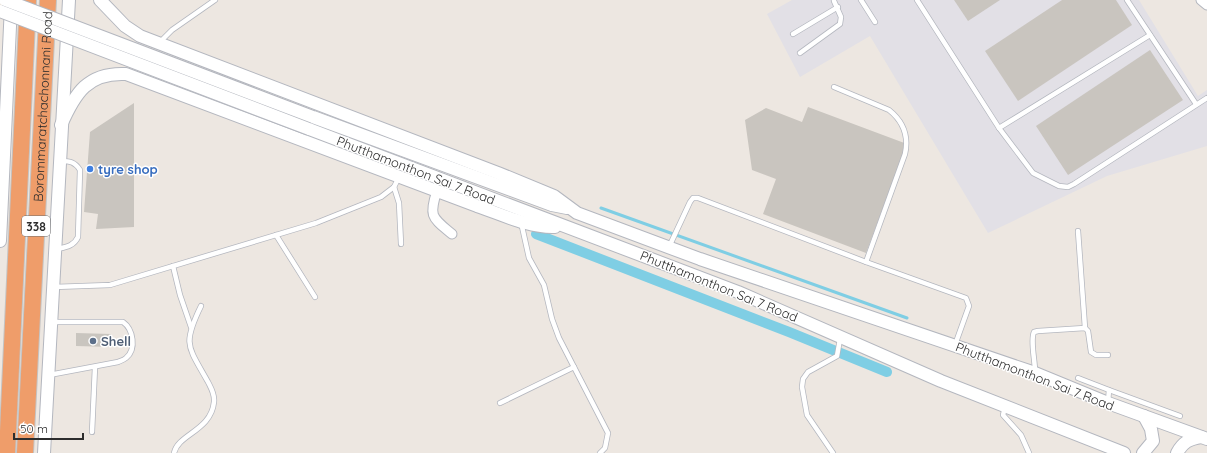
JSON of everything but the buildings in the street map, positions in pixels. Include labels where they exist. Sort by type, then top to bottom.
[{"type":"highway","name":"Borommaratchachonnani Road","points":[[7,453],[28,0]]},
{"type":"highway","name":"Borommaratchachonnani Road","points":[[25,453],[48,0]]},
{"type":"main road","points":[[44,453],[54,249],[69,0]]},
{"type":"main road","points":[[100,0],[124,26],[140,36],[484,167],[554,196],[568,208]]},
{"type":"main road","points":[[0,241],[9,1],[313,117],[552,205],[568,208]]},
{"type":"main road","name":"Phutthamonthon Sai 7 Road","points":[[0,11],[738,292],[941,381],[1124,453]]},
{"type":"main road","points":[[61,125],[74,98],[82,88],[101,76],[114,73],[126,74],[397,182],[437,191],[521,221],[546,227],[564,226]]},
{"type":"main road","points":[[0,83],[6,102]]},
{"type":"main road","name":"Phutthamonthon Sai 7 Road","points":[[568,208],[669,247],[1035,373],[1108,403],[1204,438]]},
{"type":"main road","points":[[1143,453],[1153,441],[1151,429],[1144,416]]},
{"type":"main road","points":[[1177,453],[1182,445],[1190,439],[1204,438]]},
{"type":"street","points":[[1201,0],[1207,5]]},
{"type":"street","points":[[437,191],[432,206],[434,216],[452,234]]},
{"type":"lane","points":[[159,44],[172,30],[215,0]]},
{"type":"lane","points":[[800,53],[840,24],[841,17],[835,0]]},
{"type":"lane","points":[[861,0],[875,22]]},
{"type":"lane","points":[[917,0],[999,128],[1033,173],[1059,186],[1068,186],[1207,98]]},
{"type":"lane","points":[[1127,0],[1196,104]]},
{"type":"lane","points":[[793,34],[838,7]]},
{"type":"lane","points":[[999,128],[1150,35]]},
{"type":"lane","points":[[834,87],[889,110],[894,114],[907,134],[908,141],[906,154],[866,262]]},
{"type":"lane","points":[[54,249],[71,246],[76,242],[78,237],[80,170],[76,164],[59,161]]},
{"type":"lane","points":[[52,287],[110,285],[316,223],[374,200],[397,182],[400,203],[401,244]]},
{"type":"lane","points":[[669,247],[690,202],[693,198],[698,198],[866,262],[966,298],[969,306],[955,345]]},
{"type":"lane","points":[[521,221],[530,258],[548,296],[552,319],[559,338],[608,434],[605,448],[600,453]]},
{"type":"lane","points":[[1078,231],[1085,328],[1088,331],[1091,352],[1108,355]]},
{"type":"lane","points":[[276,235],[315,297]]},
{"type":"lane","points":[[173,266],[180,295],[191,327]]},
{"type":"lane","points":[[174,453],[178,444],[202,426],[212,410],[214,401],[214,393],[191,352],[189,336],[191,327],[201,306]]},
{"type":"lane","points":[[48,375],[118,362],[126,358],[131,352],[132,332],[129,326],[123,322],[51,322]]},
{"type":"lane","points":[[1035,373],[1032,343],[1034,332],[1085,328]]},
{"type":"lane","points":[[833,453],[807,415],[802,387],[803,379],[808,372],[837,356],[841,336]]},
{"type":"lane","points":[[92,432],[94,367]]},
{"type":"lane","points":[[500,403],[574,367]]},
{"type":"lane","points":[[1078,378],[1180,416]]},
{"type":"lane","points":[[1108,403],[1109,390]]},
{"type":"lane","points":[[1006,406],[1003,415],[1021,435],[1029,452],[1022,453]]},
{"type":"shaded area","points":[[792,0],[1139,0],[1198,96],[1207,90],[1207,146],[1107,176],[988,233],[870,36],[800,77],[767,14]]},
{"type":"waterway","points":[[601,208],[907,318]]},
{"type":"waterway","points":[[536,234],[789,332],[887,372]]},
{"type":"place","name":"tyre shop","points":[[90,169]]},
{"type":"place","name":"Shell","points":[[93,341]]}]
